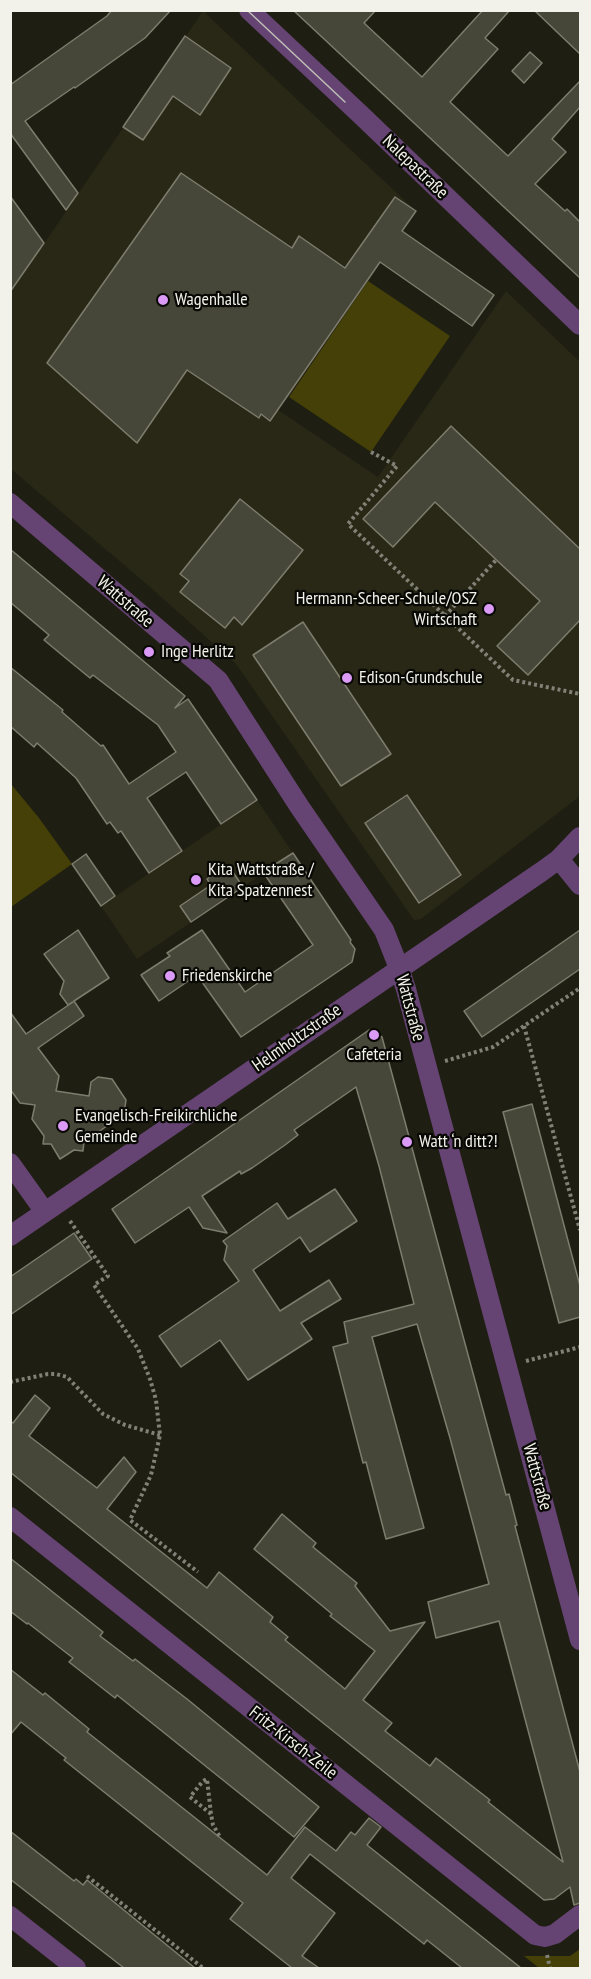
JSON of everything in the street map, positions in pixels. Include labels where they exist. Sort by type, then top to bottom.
[{"type":"street","name":"Nalepastraße","points":[[249,10],[578,318]]},
{"type":"street","name":"Wattstraße","points":[[10,503],[218,680],[384,930],[399,968],[580,1640]]},
{"type":"street","name":"Helmholtzstraße","points":[[10,1236],[559,859],[580,837]]},
{"type":"street","points":[[559,859],[580,885]]},
{"type":"street","points":[[10,1163],[45,1212]]},
{"type":"street","name":"Fritz-Kirsch-Zeile","points":[[10,1517],[535,1935],[544,1937],[555,1934],[580,1915]]},
{"type":"street","points":[[10,1916],[76,1968]]},
{"type":"path","points":[[371,452],[397,466],[348,524],[513,680],[580,694]]},
{"type":"path","points":[[445,616],[496,560]]},
{"type":"path","points":[[444,1061],[493,1047],[579,991]]},
{"type":"path","points":[[524,1026],[580,1230]]},
{"type":"path","points":[[70,1221],[108,1276],[94,1285],[138,1348],[156,1400],[160,1435],[151,1474],[130,1520],[198,1572]]},
{"type":"path","points":[[524,1362],[580,1347]]},
{"type":"path","points":[[10,1382],[56,1374],[67,1377],[103,1414],[125,1425],[160,1435]]},
{"type":"path","points":[[212,1814],[190,1797],[207,1779],[212,1814],[213,1825],[219,1837]]},
{"type":"path","points":[[87,1876],[203,1968]]},
{"type":"shaded area","points":[[203,11],[416,211],[278,410],[378,477],[506,291],[580,362],[580,796],[421,919],[414,920],[236,664],[150,587],[11,469],[11,292]]},
{"type":"shaded area","points":[[368,281],[450,336],[371,452],[289,397]]},
{"type":"shaded area","points":[[11,784],[72,864],[11,907]]},
{"type":"shaded area","name":"Kita Wattstraße / Kita Spatzennest","points":[[257,800],[293,853],[137,959],[101,906]]},
{"type":"shaded area","points":[[580,1949],[580,1968],[539,1968],[524,1956],[570,1956]]},
{"type":"building","points":[[112,10],[171,10],[145,38],[25,121],[78,193],[66,210],[10,133],[10,85],[107,16]]},
{"type":"building","points":[[293,10],[376,10],[364,23],[422,77],[483,10],[510,10],[485,38],[498,49],[450,102],[508,156],[580,81],[580,107],[552,139],[566,152],[535,184],[580,222],[580,278]]},
{"type":"building","points":[[534,10],[580,10],[580,54]]},
{"type":"building","points":[[185,36],[231,68],[200,115],[173,96],[143,140],[123,127]]},
{"type":"building","points":[[530,52],[542,63],[524,83],[512,71]]},
{"type":"building","points":[[181,173],[292,248],[299,236],[345,268],[395,197],[416,211],[402,231],[494,295],[472,326],[380,262],[270,421],[261,414],[259,418],[187,370],[137,443],[47,363]]},
{"type":"building","points":[[10,196],[44,243],[10,292]]},
{"type":"building","points":[[451,426],[580,549],[580,620],[528,675],[497,646],[540,601],[435,502],[393,547],[363,519]]},
{"type":"building","points":[[240,499],[303,550],[242,625],[234,617],[225,628],[180,592],[189,581],[180,574]]},
{"type":"building","points":[[10,549],[185,696],[175,708],[188,699],[257,800],[221,824],[186,772],[147,798],[182,851],[149,873],[121,831],[118,833],[110,822],[107,824],[76,778],[37,743],[34,747],[10,726],[10,667],[63,710],[62,712],[101,746],[103,745],[129,784],[176,752],[158,725],[93,675],[90,678],[62,655],[44,640],[49,635],[10,602]]},
{"type":"building","points":[[303,622],[391,754],[341,786],[253,655]]},
{"type":"building","points":[[407,795],[461,875],[419,903],[365,823]]},
{"type":"building","points":[[293,853],[351,940],[355,949],[352,962],[241,1037],[197,975],[159,1001],[141,975],[170,956],[167,953],[202,930],[245,992],[313,945],[263,872]]},
{"type":"building","points":[[86,854],[115,896],[101,906],[72,864]]},
{"type":"building","points":[[228,865],[243,887],[191,922],[180,906],[211,885],[207,879]]},
{"type":"building","points":[[78,930],[109,978],[74,1001],[84,1016],[38,1048],[59,1076],[56,1091],[89,1096],[91,1082],[98,1077],[112,1079],[126,1100],[124,1114],[84,1142],[83,1151],[74,1150],[60,1159],[51,1144],[43,1144],[44,1136],[32,1119],[35,1105],[20,1103],[10,1089],[10,1012],[26,1034],[73,1002],[68,1005],[60,994],[64,981],[44,954]]},
{"type":"building","points":[[580,930],[580,969],[482,1037],[464,1011]]},
{"type":"building","points":[[369,1030],[382,1037],[506,1495],[509,1494],[517,1525],[515,1526],[580,1772],[580,1903],[574,1905],[570,1887],[554,1899],[544,1900],[10,1472],[10,1421],[13,1423],[35,1395],[50,1408],[29,1436],[97,1488],[124,1457],[136,1472],[107,1509],[207,1588],[219,1572],[273,1617],[270,1622],[288,1637],[285,1640],[345,1689],[375,1651],[330,1616],[332,1614],[254,1549],[282,1514],[316,1543],[313,1547],[357,1583],[355,1586],[390,1631],[425,1622],[363,1700],[392,1723],[385,1731],[430,1766],[436,1758],[563,1862],[499,1621],[436,1638],[428,1602],[489,1584],[417,1324],[372,1337],[424,1528],[386,1539],[366,1462],[363,1463],[333,1347],[348,1343],[344,1322],[414,1304],[379,1166],[356,1087],[294,1130],[298,1135],[285,1145],[252,1168],[241,1174],[240,1171],[202,1196],[227,1233],[203,1228],[189,1207],[135,1243],[112,1209]]},
{"type":"building","points":[[532,1104],[580,1286],[580,1317],[559,1323],[503,1112]]},
{"type":"building","points":[[335,1189],[357,1221],[310,1252],[300,1237],[253,1270],[280,1311],[329,1280],[341,1299],[301,1323],[312,1339],[248,1380],[220,1340],[181,1367],[159,1336],[239,1281],[224,1260],[227,1246],[223,1241],[277,1203],[288,1219]]},
{"type":"building","points":[[74,1233],[92,1259],[10,1315],[10,1277]]},
{"type":"building","points":[[10,1558],[103,1632],[100,1636],[133,1661],[135,1659],[187,1699],[319,1807],[294,1837],[117,1695],[115,1698],[69,1662],[73,1658],[10,1611]]},
{"type":"building","points":[[10,1669],[43,1695],[45,1693],[89,1729],[87,1732],[267,1875],[305,1827],[336,1851],[351,1832],[355,1835],[369,1818],[381,1827],[367,1845],[521,1968],[462,1968],[427,1940],[424,1944],[310,1854],[291,1878],[335,1913],[302,1956],[319,1968],[292,1968],[230,1919],[243,1903],[64,1760],[66,1758],[21,1722],[10,1735]]},
{"type":"building","points":[[10,1831],[74,1881],[76,1879],[83,1885],[87,1880],[195,1968],[124,1968],[10,1879]]},
{"type":"tram line","points":[[247,10],[345,102]]},
{"type":"place","name":"Wagenhalle","points":[[163,300]]},
{"type":"place","name":"Hermann-Scheer-Schule/OSZ Wirtschaft","points":[[489,609]]},
{"type":"place","name":"Inge Herlitz","points":[[149,652]]},
{"type":"place","name":"Edison-Grundschule","points":[[347,678]]},
{"type":"place","name":"Kita Wattstraße / Kita Spatzennest","points":[[196,880]]},
{"type":"place","name":"Friedenskirche","points":[[170,976]]},
{"type":"place","name":"Cafeteria","points":[[374,1035]]},
{"type":"place","name":"Evangelisch-Freikirchliche Gemeinde","points":[[63,1126]]},
{"type":"place","name":"Watt ‘n ditt?!","points":[[407,1142]]}]
